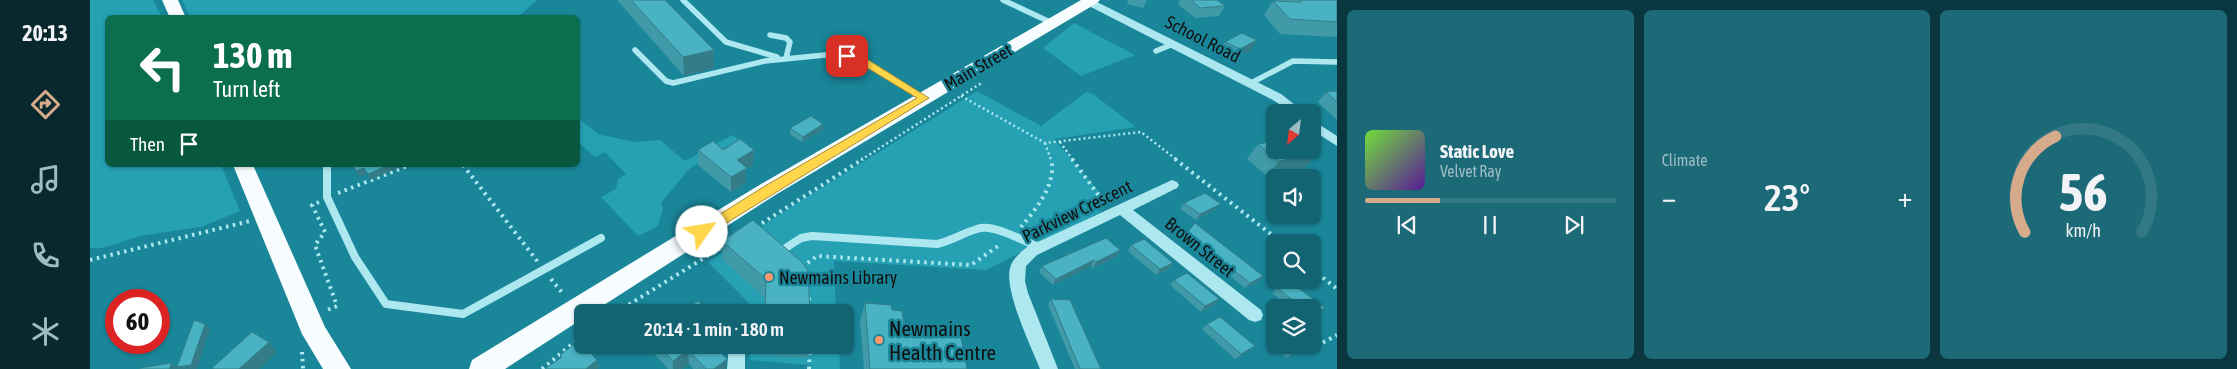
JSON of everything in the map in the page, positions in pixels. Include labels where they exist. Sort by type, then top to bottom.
[{"type":"main road","points":[[170,0],[177,15]]},
{"type":"main road","name":"Main Street","points":[[588,304],[770,189],[924,98],[953,91],[1052,23],[1090,1]]},
{"type":"main road","points":[[244,167],[315,334],[338,369]]},
{"type":"main road","name":"Main Street","points":[[482,369],[574,313]]},
{"type":"street","name":"School Road","points":[[1090,1],[1277,97],[1287,104]]},
{"type":"street","points":[[1321,130],[1337,142]]},
{"type":"street","name":"Parkview Crescent","points":[[1049,369],[1022,300],[1016,273],[1020,261],[1039,247],[1172,185]]},
{"type":"street","name":"Brown Street","points":[[1117,211],[1254,315]]},
{"type":"street","points":[[736,369],[737,354]]},
{"type":"lane","points":[[683,0],[726,42],[784,59]]},
{"type":"lane","points":[[1003,0],[1052,23]]},
{"type":"lane","points":[[770,35],[786,38],[790,42],[784,59]]},
{"type":"lane","points":[[1156,51],[1173,44]]},
{"type":"lane","points":[[635,50],[666,81],[673,83],[683,82],[729,68],[784,59],[835,54],[858,58],[924,98]]},
{"type":"lane","points":[[1250,83],[1293,61],[1337,62]]},
{"type":"lane","points":[[327,167],[327,198],[355,257],[386,304],[463,314],[601,238]]},
{"type":"lane","points":[[781,251],[801,238],[812,236],[937,244],[950,241],[978,228],[988,227],[1039,247]]},
{"type":"path","points":[[747,232],[953,91],[984,82]]},
{"type":"path","points":[[953,91],[1045,143],[1141,132],[1271,234]]},
{"type":"path","points":[[1059,142],[1117,211]]},
{"type":"path","points":[[308,318],[337,306],[315,245],[325,232],[312,205],[405,167]]},
{"type":"path","points":[[466,167],[564,295],[574,293],[583,304]]},
{"type":"path","points":[[90,260],[264,218]]},
{"type":"path","points":[[630,304],[728,244]]},
{"type":"path","points":[[1321,276],[1337,289]]},
{"type":"path","points":[[808,295],[809,304]]},
{"type":"path","points":[[1321,343],[1337,334]]},
{"type":"path","points":[[542,369],[574,343]]},
{"type":"path","points":[[299,344],[303,353],[303,369]]},
{"type":"path","points":[[809,369],[810,354]]},
{"type":"green space","points":[[90,0],[153,0],[161,15],[105,15],[105,167],[222,167],[240,211],[201,227],[140,236],[103,248],[90,248]]},
{"type":"green space","points":[[182,0],[537,0],[520,15],[189,15]]},
{"type":"green space","points":[[1074,23],[1135,55],[1081,76],[1043,48]]},
{"type":"green space","points":[[977,91],[1041,126],[1086,92],[1093,94],[1136,127],[1054,139],[1108,202],[1099,213],[986,270],[834,261],[836,304],[749,304],[708,262],[794,205]]},
{"type":"green space","points":[[580,120],[598,134],[634,142],[660,140],[685,161],[732,135],[739,140],[690,168],[661,203],[663,208],[658,226],[638,236],[601,197],[616,189],[618,179],[626,174],[605,152],[595,157],[580,144]]},
{"type":"green space","points":[[750,354],[839,354],[840,369],[811,369],[811,365],[750,360]]},
{"type":"building","points":[[631,0],[665,0],[714,50],[683,57]]},
{"type":"building","points":[[1191,0],[1217,0],[1225,6],[1200,8]]},
{"type":"building","points":[[1299,0],[1337,0],[1337,22],[1290,19],[1273,1],[1301,2]]},
{"type":"building","points":[[1242,33],[1257,40],[1240,49],[1225,42]]},
{"type":"building","points":[[1337,91],[1337,102],[1326,92]]},
{"type":"building","points":[[811,116],[823,124],[803,137],[790,128]]},
{"type":"building","points":[[740,139],[754,150],[737,160],[747,168],[731,177],[698,150],[713,141],[723,150]]},
{"type":"building","points":[[1266,143],[1266,150],[1258,144]]},
{"type":"building","points":[[354,167],[384,167],[368,174],[364,168],[356,171]]},
{"type":"building","points":[[1205,193],[1221,204],[1200,214],[1184,203]]},
{"type":"building","points":[[753,220],[803,263],[808,271],[810,304],[765,304],[766,279],[722,241]]},
{"type":"building","points":[[1195,223],[1263,276],[1250,283],[1187,233]]},
{"type":"building","points":[[1106,238],[1120,250],[1096,262],[1094,260],[1056,279],[1042,266]]},
{"type":"building","points":[[1144,239],[1173,263],[1160,269],[1131,245]]},
{"type":"building","points":[[1187,273],[1219,299],[1205,306],[1174,280]]},
{"type":"building","points":[[1278,289],[1300,289],[1313,299],[1291,299]]},
{"type":"building","points":[[1051,299],[1070,300],[1101,369],[1080,369]]},
{"type":"building","points":[[865,303],[891,305],[892,310],[902,311],[905,333],[961,337],[967,369],[870,369]]},
{"type":"building","points":[[1220,317],[1255,346],[1241,354],[1207,324]]},
{"type":"building","points":[[194,320],[205,324],[191,365],[177,367]]},
{"type":"building","points":[[252,332],[269,342],[239,369],[212,368]]},
{"type":"building","points":[[574,345],[574,354],[591,354],[597,360],[586,369],[545,369],[562,357],[560,355]]},
{"type":"building","points":[[666,354],[683,354],[673,361]]},
{"type":"building","points":[[692,354],[722,354],[727,359],[714,369],[706,369]]},
{"type":"building","points":[[172,363],[169,369],[140,369],[140,368]]},
{"type":"place","name":"Newmains Library","points":[[769,277]]},
{"type":"place","name":"Newmains Health Centre","points":[[879,340]]},
{"type":"route","points":[[702,232],[770,189],[924,98],[858,58],[847,56]]}]
